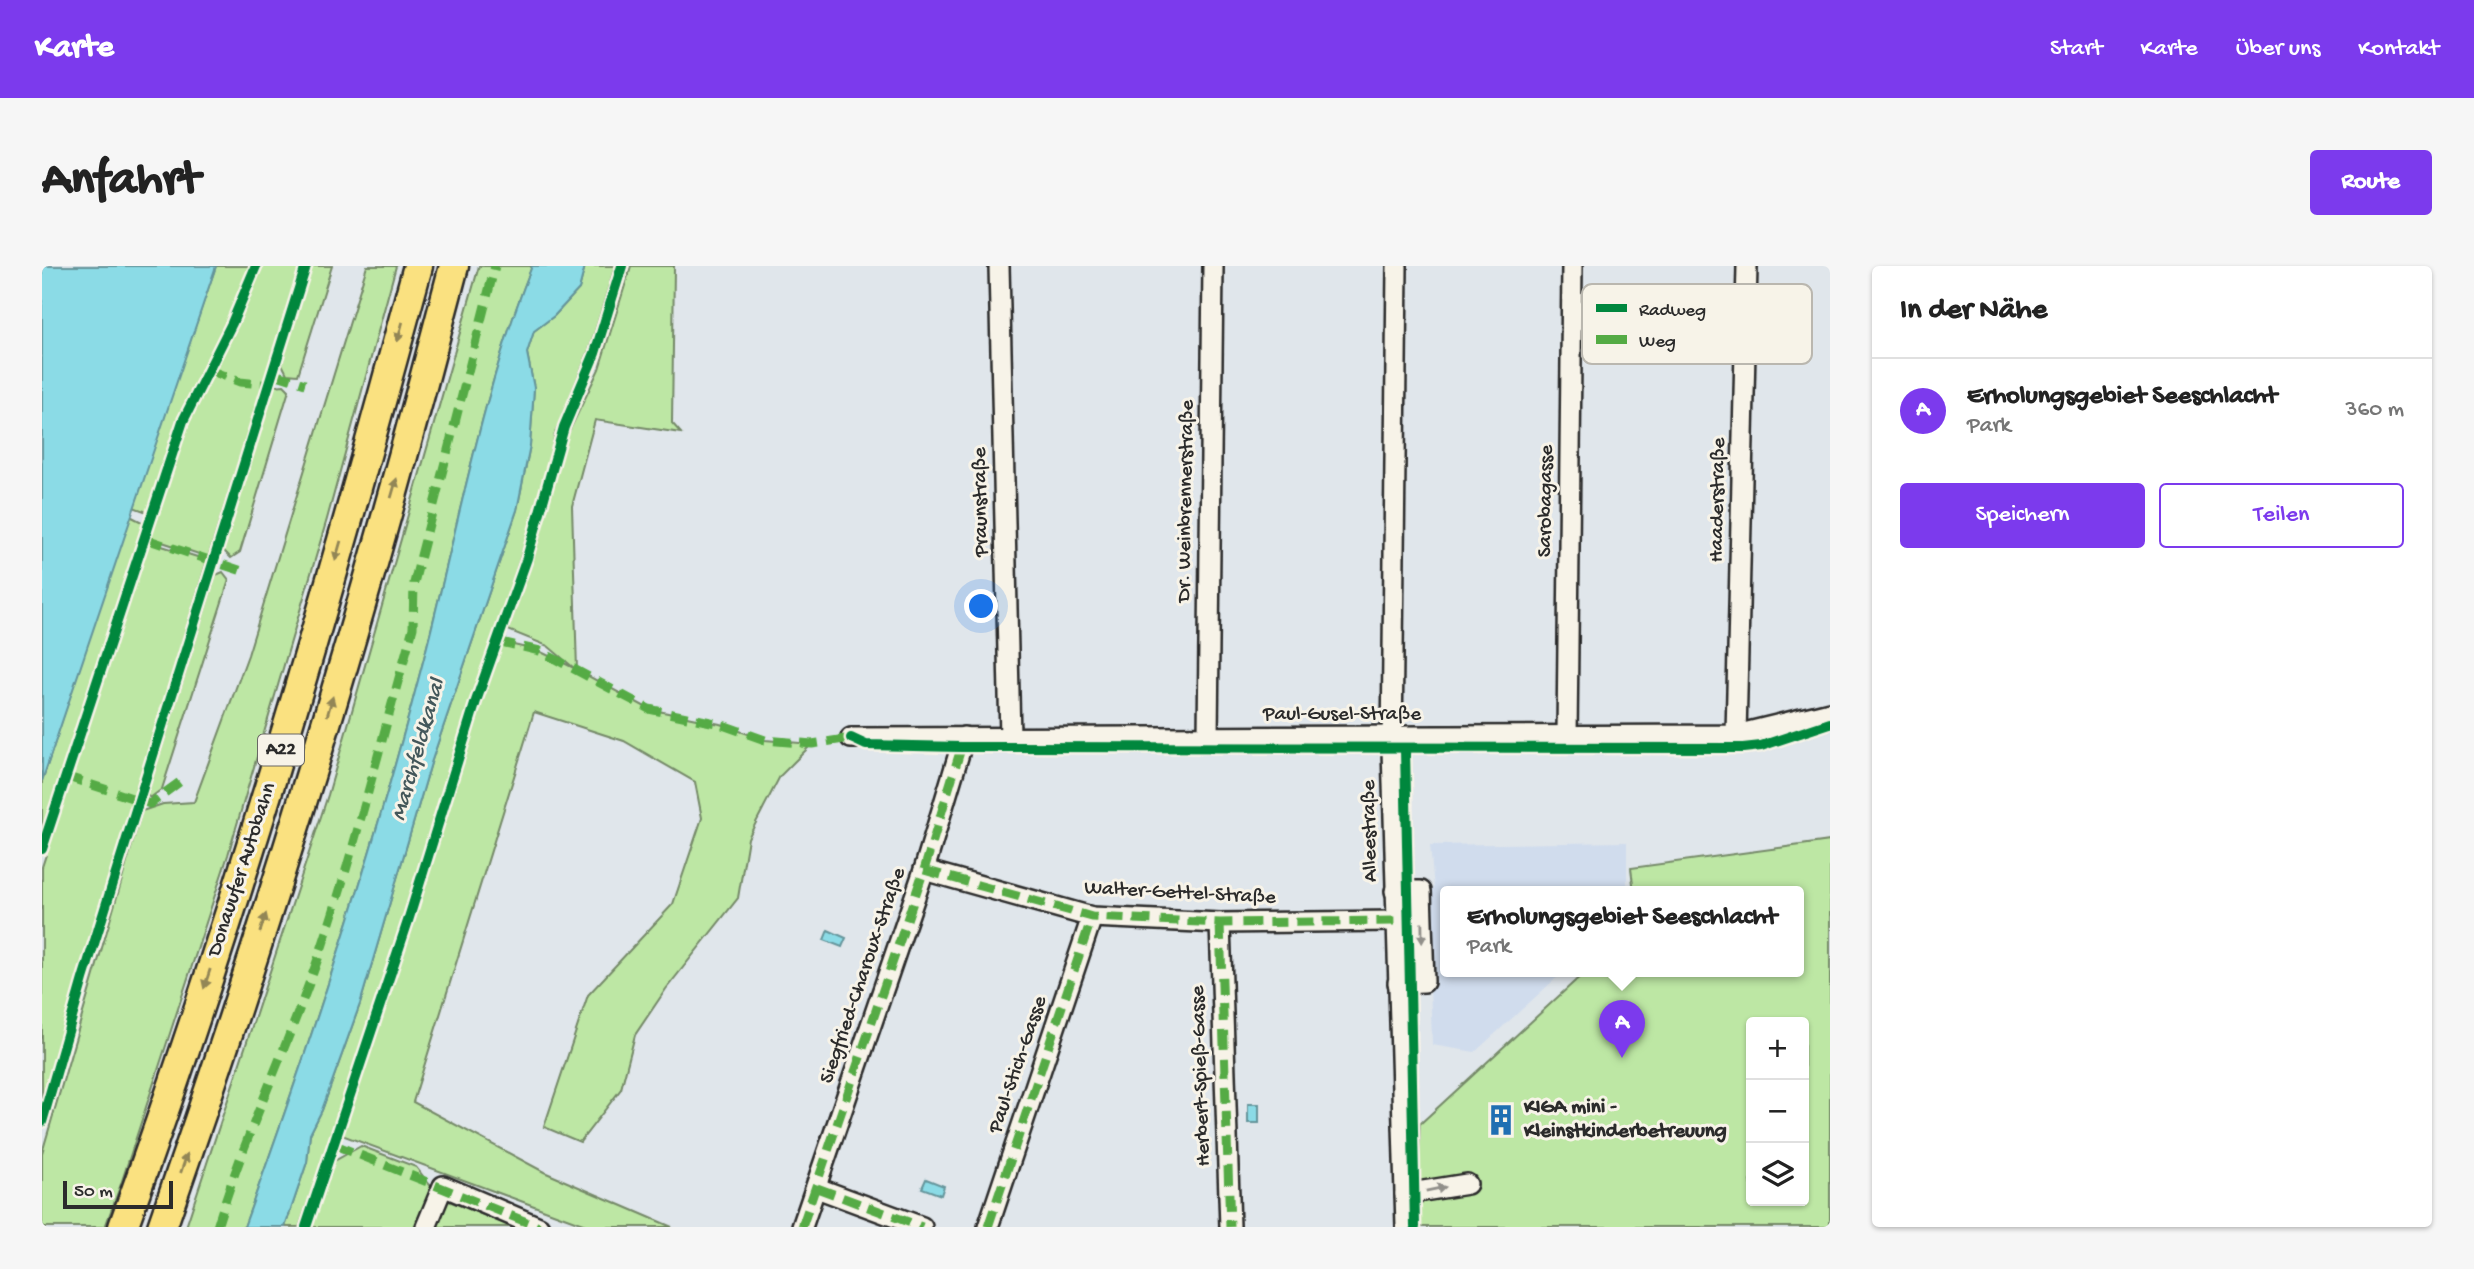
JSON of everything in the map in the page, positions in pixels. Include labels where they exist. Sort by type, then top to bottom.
[{"type":"highway","name":"Donauufer Autobahn","points":[[123,1227],[157,1133],[275,770],[418,266]]},
{"type":"highway","name":"Donauufer Autobahn","points":[[162,1227],[307,785],[415,418],[454,266]]},
{"type":"street","name":"Praunstraße","points":[[999,266],[1010,737]]},
{"type":"street","name":"Dr. Weinbrennerstraße","points":[[1208,737],[1213,266]]},
{"type":"street","name":"Alleestraße","points":[[1397,266],[1392,738],[1406,1227]]},
{"type":"street","name":"Sarobagasse","points":[[1567,736],[1572,266]]},
{"type":"street","name":"Haaderstraße","points":[[1747,266],[1747,284]]},
{"type":"street","name":"Haaderstraße","points":[[1737,735],[1745,364]]},
{"type":"street","name":"Paul-Gusel-Straße","points":[[852,738],[1737,735],[1830,712]]},
{"type":"street","name":"Siegfried-Charoux-Straße","points":[[802,1227],[924,870],[964,737]]},
{"type":"street","name":"Walter-Gettel-Straße","points":[[924,870],[1092,917],[1220,923],[1396,921]]},
{"type":"street","points":[[1395,891],[1421,891],[1424,982],[1398,983]]},
{"type":"street","name":"Paul-Stich-Gasse","points":[[988,1227],[1092,917]]},
{"type":"street","name":"Herbert-Spieß-Gasse","points":[[1220,923],[1230,1227]]},
{"type":"street","points":[[1405,1194],[1467,1184]]},
{"type":"street","points":[[426,1227],[443,1186],[540,1227]]},
{"type":"street","points":[[817,1188],[922,1227]]},
{"type":"shaded area","points":[[1627,842],[1627,886],[1440,886],[1440,977],[1558,977],[1475,1052],[1432,1045],[1427,890],[1434,888],[1430,845]]},
{"type":"green space","points":[[216,266],[252,266],[226,326],[180,417],[147,512],[133,507]]},
{"type":"green space","points":[[261,266],[301,266],[208,557],[150,538],[186,427],[237,325]]},
{"type":"green space","points":[[310,266],[332,266],[298,375],[287,374],[282,364]]},
{"type":"green space","points":[[367,266],[396,266],[327,519],[228,855],[121,1184],[105,1227],[42,1227],[42,1153],[142,811],[163,804],[194,802],[248,655]]},
{"type":"green space","points":[[479,266],[532,266],[514,314],[485,411],[424,658],[363,874],[318,1016],[244,1227],[186,1227],[328,795]]},
{"type":"green space","points":[[585,266],[615,266],[589,350],[555,433],[543,489],[455,754],[396,951],[299,1227],[285,1227],[307,1162],[310,1134],[322,1110],[360,1004],[431,763],[517,510],[530,445],[534,388],[527,353],[534,331],[554,316],[579,289]]},
{"type":"green space","points":[[631,266],[674,266],[672,423],[681,433],[595,420],[572,506],[577,670],[649,709],[720,724],[765,740],[812,744],[780,776],[748,838],[738,898],[666,989],[635,1035],[621,1089],[580,1142],[544,1127],[588,995],[673,904],[702,818],[695,782],[624,741],[534,712],[413,1102],[544,1172],[672,1227],[591,1227],[339,1134],[497,641],[539,651],[574,668],[548,646],[508,630],[534,556],[567,436],[599,369]]},
{"type":"green space","points":[[284,385],[289,390],[240,552],[231,558],[222,549],[274,386]]},
{"type":"green space","points":[[130,516],[144,523],[42,830],[42,781]]},
{"type":"green space","points":[[149,542],[207,560],[42,1102],[42,867]]},
{"type":"green space","points":[[223,572],[229,580],[162,789],[150,798],[147,795],[216,575]]},
{"type":"green space","points":[[1830,841],[1830,1227],[1420,1227],[1420,1124],[1580,977],[1804,977],[1804,886],[1633,886],[1631,868]]},
{"type":"green space","points":[[361,1146],[416,1167],[439,1197],[426,1227],[308,1227],[331,1163]]},
{"type":"green space","points":[[444,1199],[513,1227],[432,1227]]},
{"type":"water","points":[[42,266],[216,266],[42,781]]},
{"type":"water","name":"Marchfeldkanal","points":[[532,266],[585,266],[579,289],[554,316],[534,331],[527,353],[534,388],[530,445],[517,510],[431,763],[360,1004],[322,1110],[310,1134],[307,1162],[285,1227],[244,1227],[318,1016],[363,874],[424,658],[485,411],[514,314]]},
{"type":"water","points":[[828,930],[846,938],[842,947],[824,940]]},
{"type":"water","points":[[1248,1104],[1259,1104],[1259,1123],[1248,1123]]},
{"type":"water","points":[[926,1179],[944,1186],[941,1195],[922,1188]]},
{"type":"marked path","points":[[217,1227],[241,1156],[323,944],[347,866],[413,628],[414,583],[495,266]]},
{"type":"marked path","points":[[209,370],[240,382],[271,385]]},
{"type":"marked path","points":[[274,374],[305,384]]},
{"type":"marked path","points":[[146,539],[245,572]]},
{"type":"marked path","points":[[497,641],[540,651],[649,709],[720,724],[765,740],[812,744],[851,738]]},
{"type":"marked path","points":[[802,1227],[924,870],[963,742]]},
{"type":"marked path","points":[[65,776],[150,804],[181,781]]},
{"type":"marked path","points":[[924,870],[1092,917],[1220,923],[1396,921]]},
{"type":"marked path","points":[[988,1227],[1092,917]]},
{"type":"marked path","points":[[1220,923],[1230,1227]]},
{"type":"marked path","points":[[335,1145],[539,1227]]},
{"type":"marked path","points":[[817,1188],[922,1227]]},
{"type":"cycle path","points":[[42,849],[183,421],[232,323],[256,266]]},
{"type":"cycle path","points":[[42,1122],[83,979],[306,266]]},
{"type":"cycle path","points":[[306,1227],[408,921],[476,701],[527,558],[564,427],[595,353],[622,266]]},
{"type":"cycle path","points":[[851,738],[866,745],[961,747],[1743,748],[1761,746],[1830,723]]},
{"type":"cycle path","points":[[1405,749],[1415,1227]]},
{"type":"place","name":"Erholungsgebiet Seeschlacht","points":[[1622,1058]]},
{"type":"place","name":"KIGA mini - Kleinstkinderbetreuung","points":[[1501,1120]]}]
